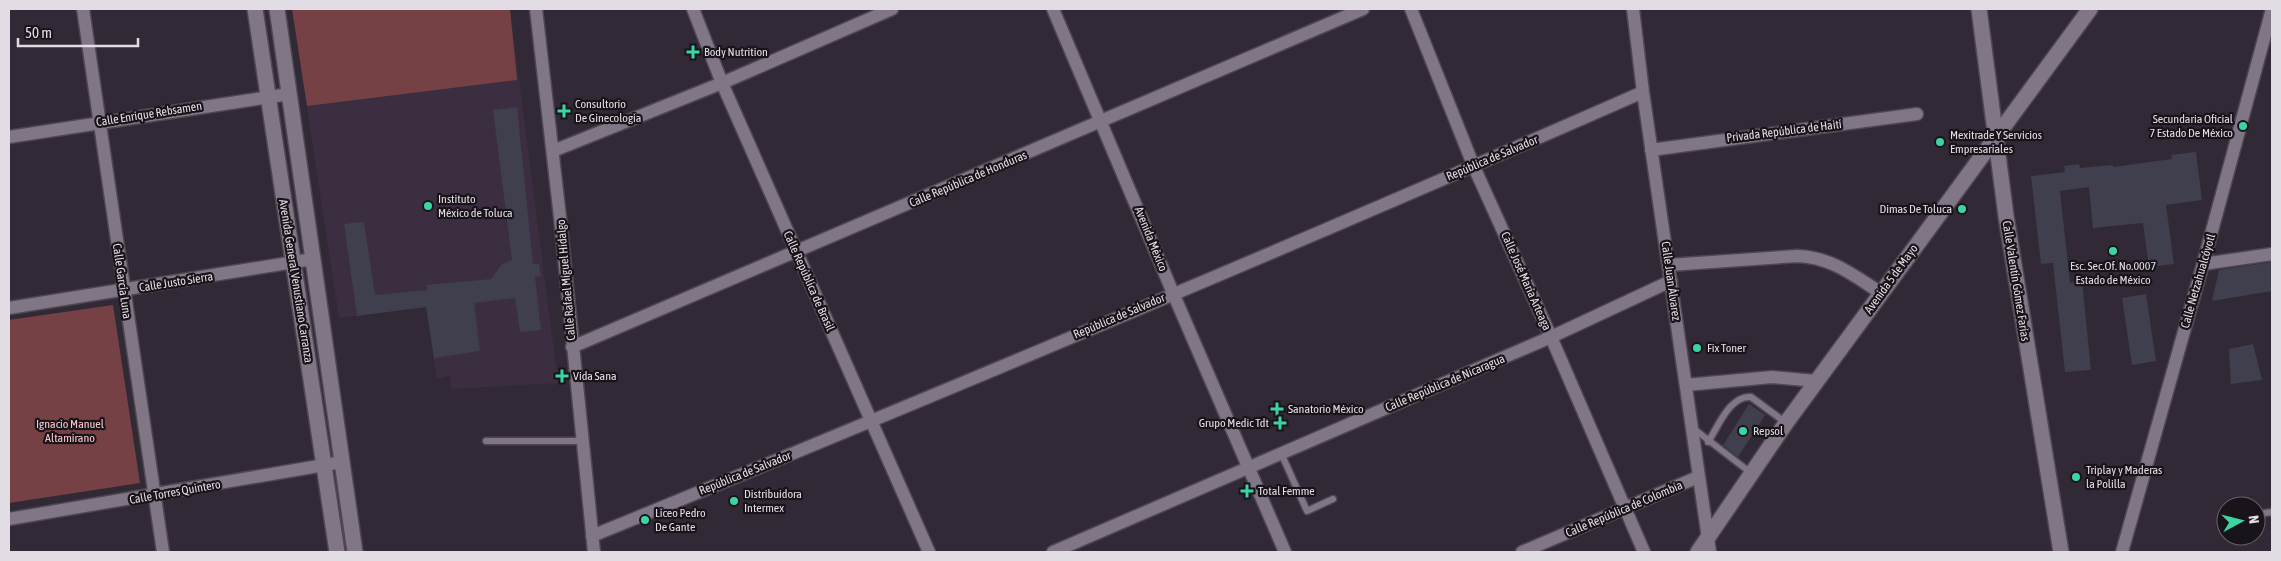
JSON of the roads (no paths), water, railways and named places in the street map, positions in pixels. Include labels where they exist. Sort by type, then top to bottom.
[{"type":"main road","name":"Avenida General Venustiano Carranza","points":[[255,9],[337,552]]},
{"type":"main road","name":"Avenida General Venustiano Carranza","points":[[277,9],[354,552]]},
{"type":"main road","name":"Calle Valentín Gómez Farías","points":[[1979,9],[1995,138],[2061,552]]},
{"type":"main road","name":"Avenida 5 de Mayo","points":[[1698,552],[1709,545],[1752,474],[1786,423],[2090,9]]},
{"type":"street","name":"Calle García Luna","points":[[83,9],[163,552]]},
{"type":"street","name":"Calle Rafael Miguel Hidalgo","points":[[536,9],[553,151],[594,552]]},
{"type":"street","name":"Calle República de Brasil","points":[[693,9],[722,83],[929,552]]},
{"type":"street","points":[[553,151],[722,83],[892,9]]},
{"type":"street","name":"Avenida México","points":[[1053,9],[1285,552]]},
{"type":"street","name":"Calle República de Honduras","points":[[572,347],[1363,9]]},
{"type":"street","name":"Calle José María Arteaga","points":[[1411,9],[1474,167],[1551,337],[1644,552]]},
{"type":"street","name":"Calle Juan Álvarez","points":[[1633,9],[1651,150],[1709,545]]},
{"type":"street","name":"Calle Netzahualcóyotl","points":[[2122,552],[2272,9]]},
{"type":"street","name":"República de Salvador","points":[[592,536],[872,421],[1474,167],[1643,92]]},
{"type":"street","name":"Calle Enrique Rebsamen","points":[[9,137],[289,94]]},
{"type":"street","name":"Privada República de Haití","points":[[1651,150],[1917,114]]},
{"type":"street","points":[[2203,264],[2272,254]]},
{"type":"street","points":[[1669,265],[1815,256],[1834,263],[1880,293]]},
{"type":"street","name":"Calle Justo Sierra","points":[[9,308],[312,259]]},
{"type":"street","name":"Calle República de Nicaragua","points":[[1053,552],[1551,337],[1670,280]]},
{"type":"street","points":[[1686,385],[1772,377],[1816,382]]},
{"type":"street","name":"Calle Torres Quintero","points":[[9,519],[154,496],[342,462]]},
{"type":"street","name":"Calle República de Colombia","points":[[1522,552],[1698,478]]},
{"type":"lane","points":[[1708,442],[1734,402],[1745,396],[1750,397],[1786,423]]},
{"type":"lane","points":[[1693,428],[1708,442],[1752,474]]},
{"type":"lane","points":[[486,441],[582,441]]},
{"type":"lane","points":[[1281,453],[1307,511],[1333,500]]},
{"type":"place","name":"Body Nutrition","points":[[693,52]]},
{"type":"place","name":"Consultorio De Ginecologia","points":[[564,111]]},
{"type":"place","name":"Secundaria Oficial 7 Estado De México","points":[[2243,126]]},
{"type":"place","name":"Mexitrade Y Servicios Empresariales","points":[[1940,142]]},
{"type":"place","name":"Instituto México de Toluca","points":[[428,206]]},
{"type":"place","name":"Dimas De Toluca","points":[[1962,209]]},
{"type":"place","name":"Esc. Sec.Of. No.0007 Estado de México","points":[[2113,251]]},
{"type":"place","name":"Fix Toner","points":[[1697,348]]},
{"type":"place","name":"Vida Sana","points":[[562,376]]},
{"type":"place","name":"Sanatorio México","points":[[1277,409]]},
{"type":"place","name":"Grupo Medic Tdt","points":[[1280,423]]},
{"type":"place","name":"Repsol","points":[[1743,431]]},
{"type":"place","name":"Triplay y Maderas la Polilla","points":[[2076,477]]},
{"type":"place","name":"Total Femme","points":[[1247,491]]},
{"type":"place","name":"Distribuidora Intermex","points":[[734,501]]},
{"type":"place","name":"Liceo Pedro De Gante","points":[[645,520]]},
{"type":"park label","name":"Ignacio Manuel Altamirano","points":[[70,431]]}]
